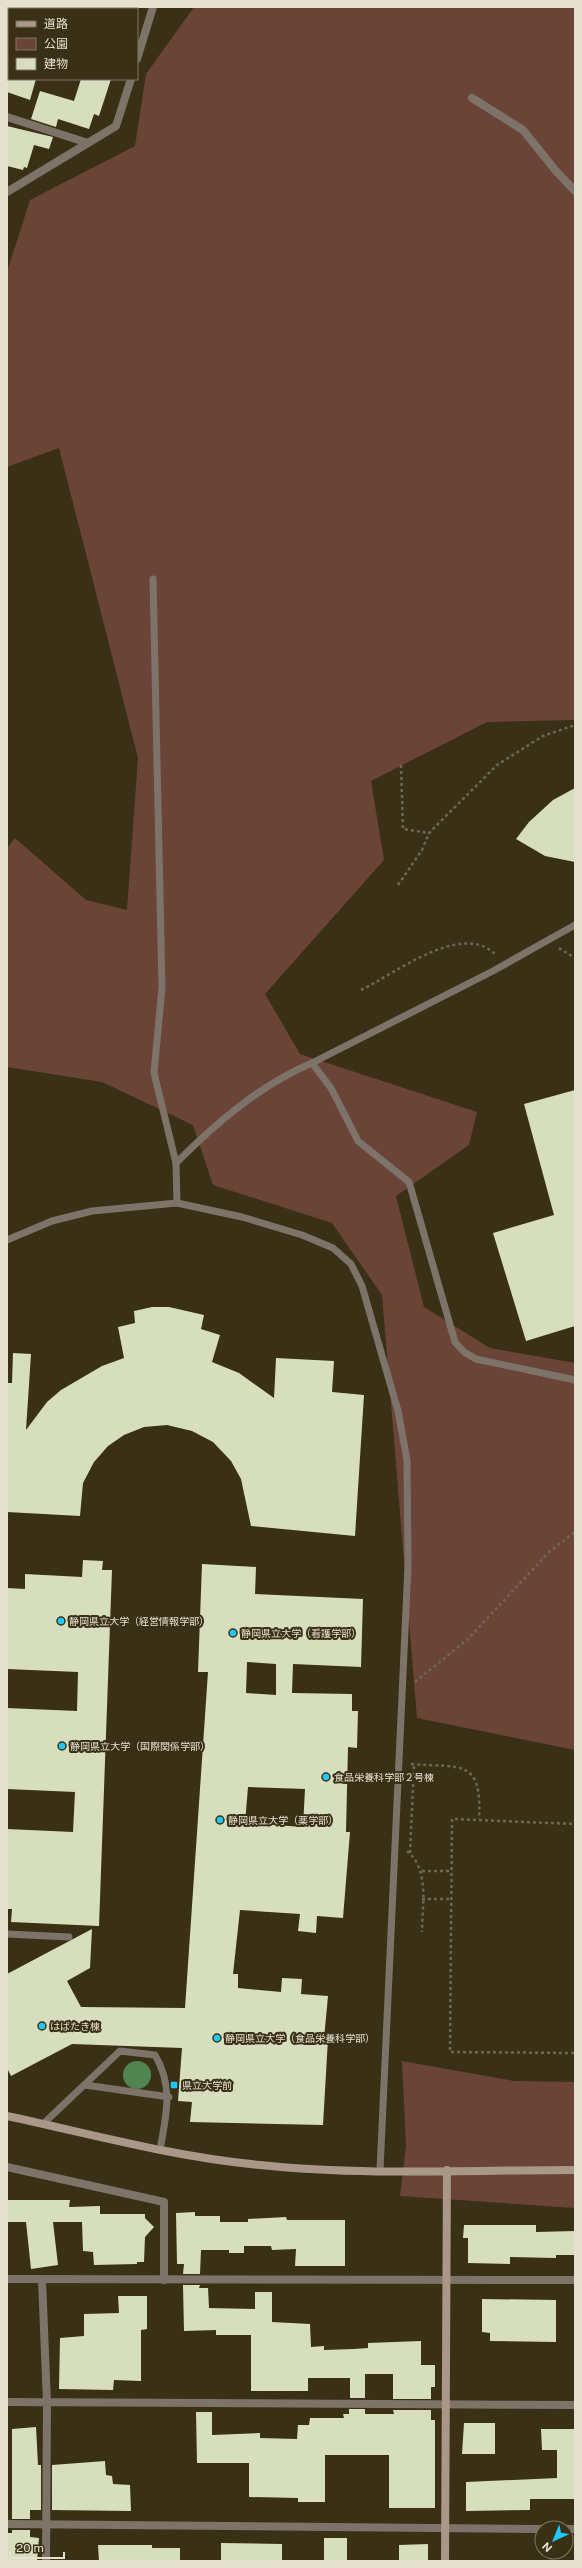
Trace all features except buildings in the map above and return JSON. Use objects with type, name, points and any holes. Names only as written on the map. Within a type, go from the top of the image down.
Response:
[{"type":"street","points":[[138,53],[141,36],[153,7]]},
{"type":"street","points":[[7,192],[116,126],[131,80]]},
{"type":"street","points":[[472,98],[523,130],[556,171],[575,191]]},
{"type":"street","points":[[7,117],[88,143]]},
{"type":"street","points":[[7,2116],[160,2150],[260,2165],[380,2170],[575,2170]]},
{"type":"street","points":[[7,2167],[164,2202],[164,2280]]},
{"type":"street","points":[[445,2561],[447,2170]]},
{"type":"street","points":[[7,2279],[575,2280]]},
{"type":"street","points":[[42,2280],[46,2402],[46,2561]]},
{"type":"street","points":[[7,2402],[575,2405]]},
{"type":"street","points":[[7,2524],[534,2529]]},
{"type":"lane","points":[[153,579],[162,988],[154,1073],[176,1163],[177,1203]]},
{"type":"lane","points":[[176,1163],[235,1109],[284,1075],[312,1063],[503,965],[575,925]]},
{"type":"lane","points":[[312,1063],[331,1088],[358,1140],[409,1182],[455,1342],[464,1352],[476,1359],[575,1380]]},
{"type":"lane","points":[[7,1240],[52,1221],[92,1211],[177,1203],[242,1217],[302,1235],[327,1246],[351,1264],[362,1286],[398,1411],[407,1460],[408,1566],[380,2170]]},
{"type":"lane","points":[[7,1934],[69,1937]]},
{"type":"lane","points":[[43,2124],[120,2051],[155,2055],[162,2066],[169,2097],[160,2150]]},
{"type":"lane","points":[[84,2085],[169,2097]]},
{"type":"path","points":[[398,885],[422,850],[429,833],[498,765],[543,736],[575,725]]},
{"type":"path","points":[[401,765],[403,829],[429,833]]},
{"type":"path","points":[[547,941],[575,958]]},
{"type":"path","points":[[361,990],[449,945],[472,942],[495,953],[503,965]]},
{"type":"path","points":[[402,1693],[468,1639],[549,1552],[575,1532]]},
{"type":"path","points":[[399,1763],[464,1768],[475,1778],[480,1793],[479,1819]]},
{"type":"path","points":[[410,1853],[414,1764]]},
{"type":"path","points":[[574,2053],[450,2052],[452,1819],[575,1824]]},
{"type":"path","points":[[395,1842],[410,1853],[422,1871],[422,1932]]},
{"type":"path","points":[[422,1871],[452,1871]]},
{"type":"path","points":[[422,1899],[451,1900]]},
{"type":"green space","points":[[194,7],[575,7],[575,720],[487,722],[371,781],[384,860],[265,994],[300,1054],[477,1112],[469,1145],[396,1196],[424,1307],[490,1348],[575,1363],[575,1750],[417,1718],[382,1295],[332,1223],[213,1185],[193,1125],[102,1082],[7,1067],[7,848],[15,838],[86,900],[127,910],[138,758],[59,448],[7,467],[7,272],[30,200],[135,146],[146,74]]},
{"type":"green space","points":[[402,2061],[514,2081],[575,2082],[575,2208],[400,2196],[406,2146]]},
{"type":"shaded area","points":[[137,2061],[147,2065],[151,2075],[147,2085],[137,2089],[127,2085],[123,2075],[127,2065]]},
{"type":"place","name":"静岡県立大学（経営情報学部）","points":[[61,1621]]},
{"type":"place","name":"静岡県立大学（看護学部）","points":[[233,1633]]},
{"type":"place","name":"静岡県立大学（国際関係学部）","points":[[62,1746]]},
{"type":"place","name":"食品栄養科学部２号棟","points":[[326,1777]]},
{"type":"place","name":"静岡県立大学（薬学部）","points":[[220,1820]]},
{"type":"place","name":"はばたき棟","points":[[42,2026]]},
{"type":"place","name":"静岡県立大学（食品栄養科学部）","points":[[217,2038]]},
{"type":"place","name":"県立大学前","points":[[174,2085]]}]
